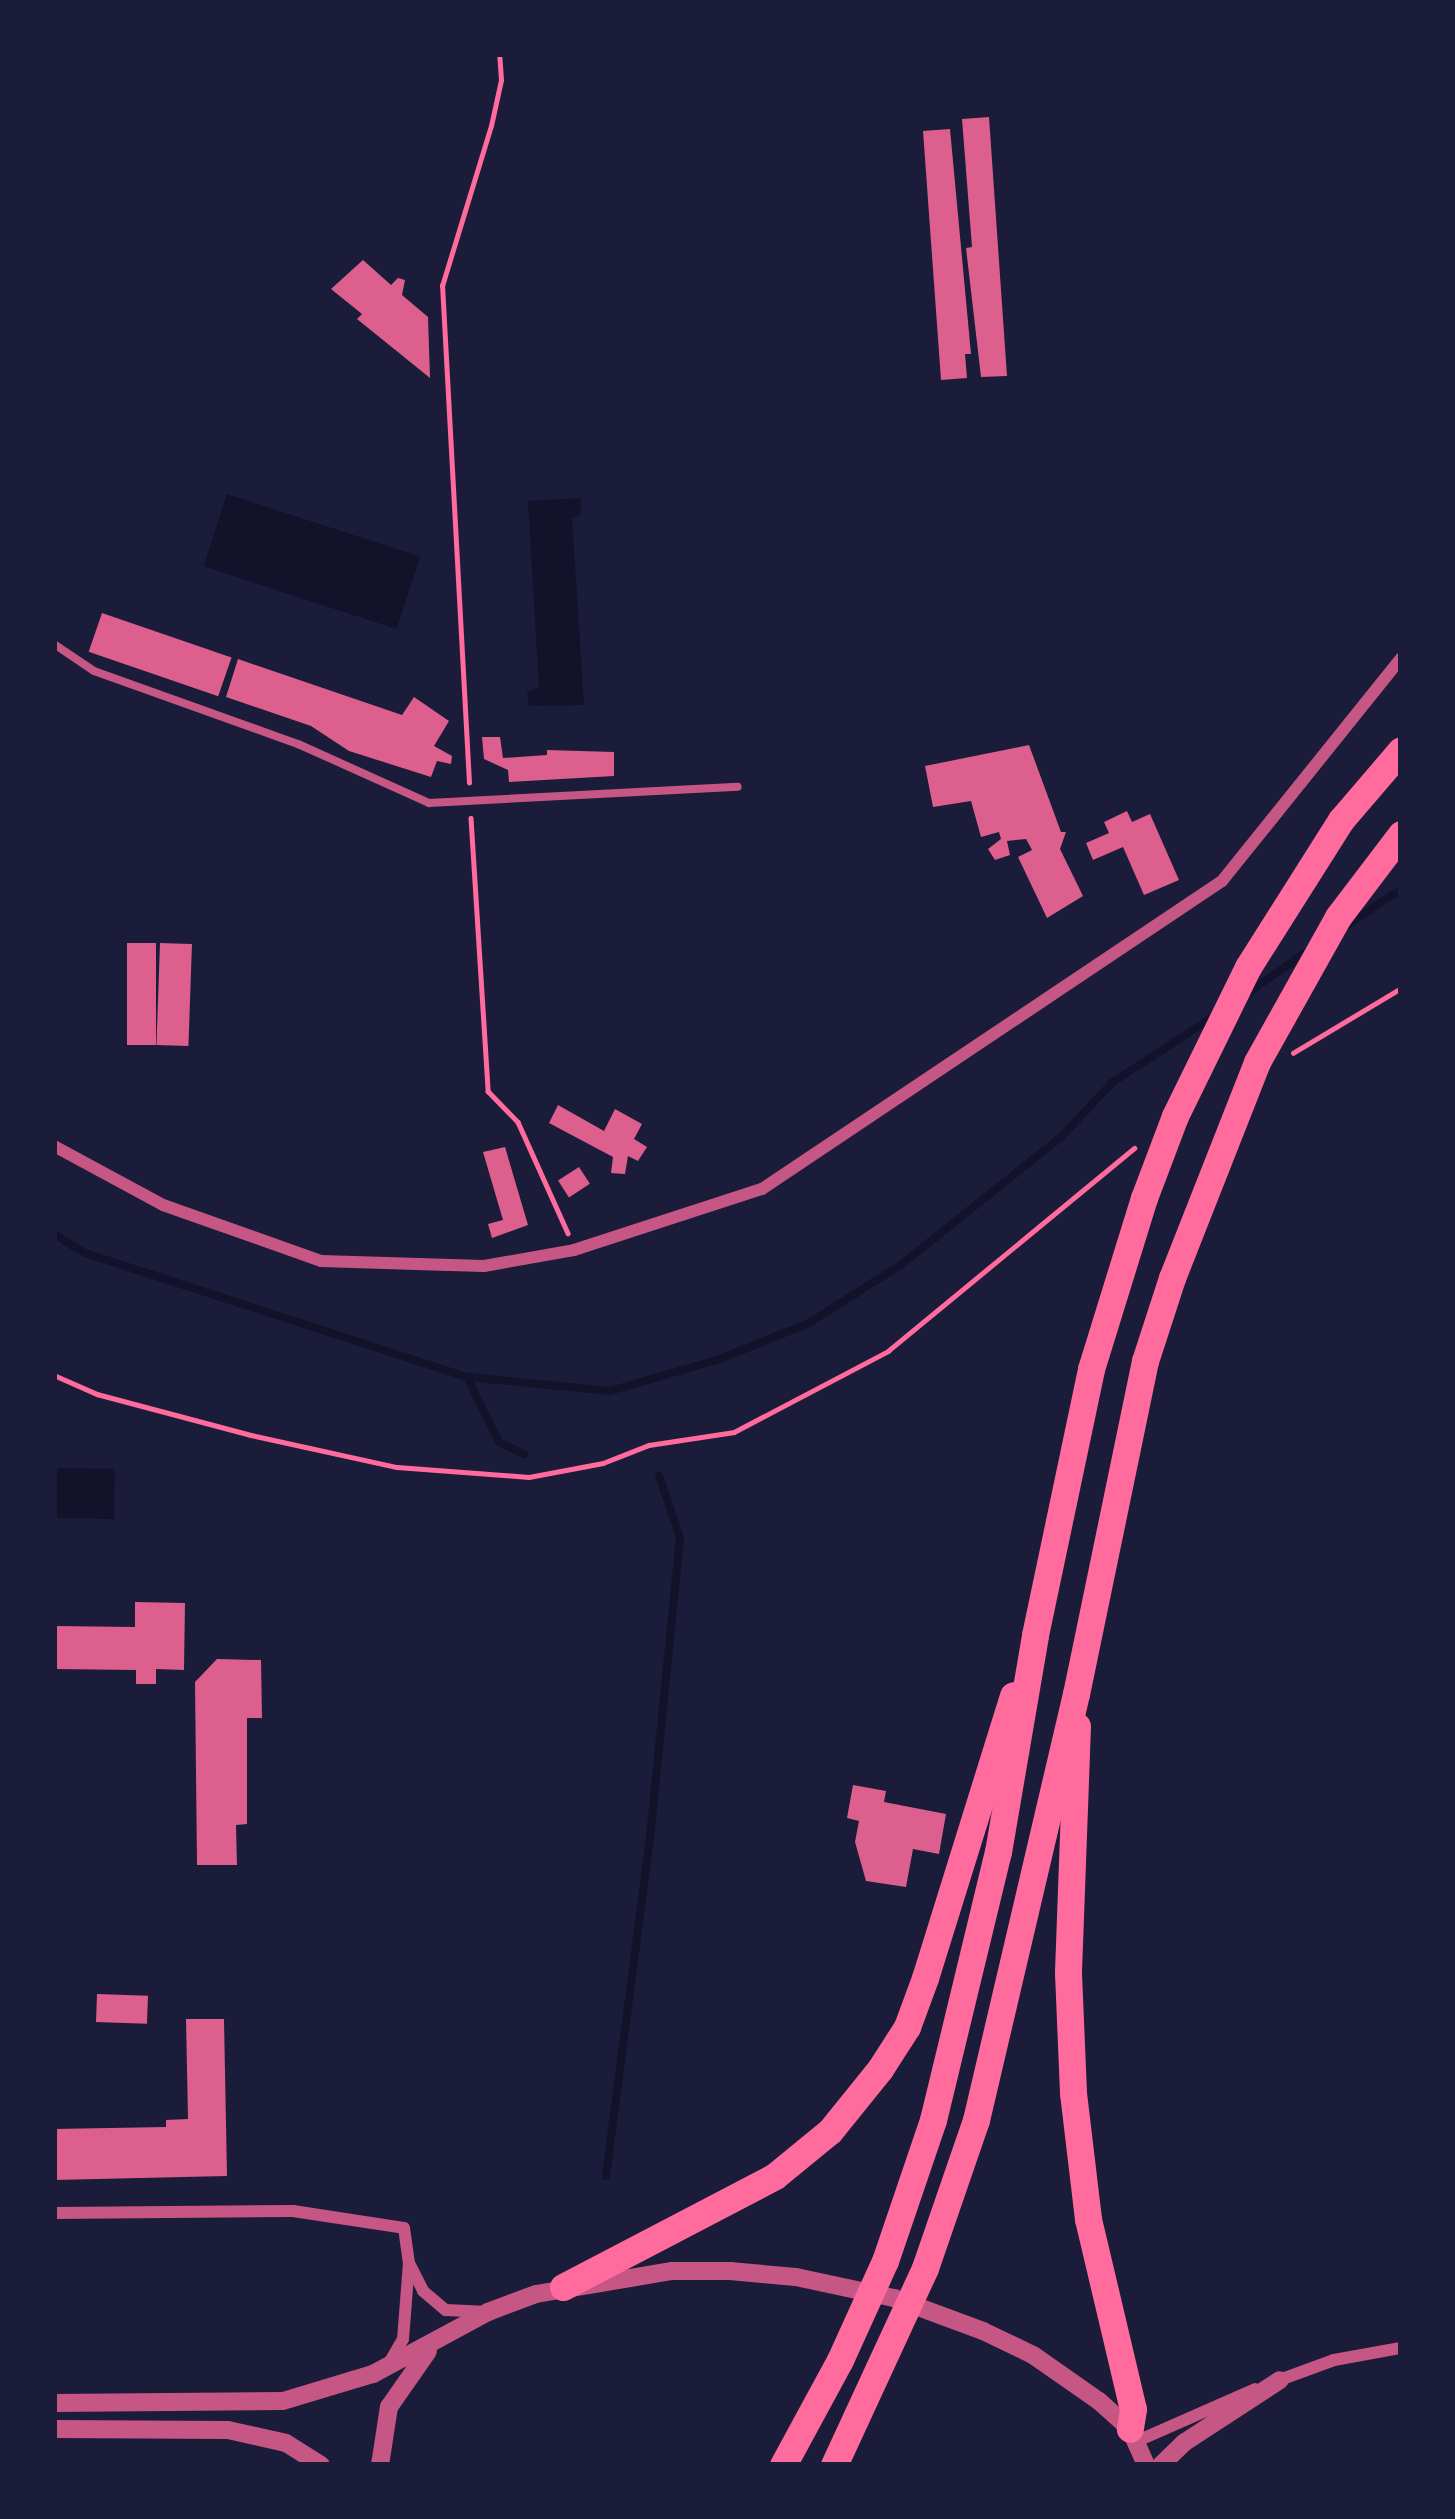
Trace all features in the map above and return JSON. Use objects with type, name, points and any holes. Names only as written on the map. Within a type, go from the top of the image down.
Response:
[{"type":"highway","points":[[783,2465],[884,2261],[933,2120],[990,1890],[1035,1635],[1091,1369],[1152,1176],[1175,1116],[1248,967],[1341,820],[1401,750]]},
{"type":"highway","points":[[834,2465],[878,2377],[955,2193],[996,2047],[1145,1361],[1223,1140],[1257,1062],[1318,952],[1401,834]]},
{"type":"highway","points":[[563,2287],[775,2176],[830,2131],[880,2069],[907,2027],[919,1994],[957,1882],[990,1757],[1035,1635]]},
{"type":"highway","points":[[1076,1694],[1078,1790],[1068,1973],[1073,2093],[1088,2218],[1132,2409],[1132,2435]]},
{"type":"street","points":[[54,1146],[164,1205],[321,1262],[484,1266],[574,1250],[762,1189],[1222,881],[1401,658]]},
{"type":"street","points":[[54,2212],[292,2211],[404,2228],[409,2263],[403,2339],[387,2367]]},
{"type":"street","points":[[409,2263],[423,2291],[446,2310],[488,2312]]},
{"type":"street","points":[[54,2403],[283,2401],[327,2391],[387,2367],[488,2312],[563,2287],[672,2271],[796,2277],[894,2298],[983,2331],[1066,2375],[1132,2435],[1146,2465]]},
{"type":"street","points":[[380,2465],[389,2407],[435,2343]]},
{"type":"street","points":[[1132,2435],[1334,2360],[1401,2348]]},
{"type":"street","points":[[1161,2465],[1185,2442],[1280,2380]]},
{"type":"street","points":[[54,2429],[228,2430],[286,2443],[321,2465]]},
{"type":"lane","points":[[54,644],[94,671],[298,744],[429,803],[738,787]]},
{"type":"path","points":[[467,760],[442,286],[490,126],[500,80],[499,54]]},
{"type":"path","points":[[474,857],[488,1091],[518,1122],[574,1250]]},
{"type":"path","points":[[1293,1053],[1401,988]]},
{"type":"path","points":[[54,1376],[97,1394],[251,1436],[397,1467],[529,1477],[603,1463],[649,1445],[734,1432],[888,1351],[1150,1139]]},
{"type":"shaded area","points":[[227,494],[420,557],[397,629],[204,566]]},
{"type":"shaded area","points":[[581,498],[581,514],[572,518],[584,705],[529,706],[527,692],[539,687],[528,501]]},
{"type":"shaded area","points":[[54,1468],[115,1469],[114,1519],[54,1518]]},
{"type":"building","points":[[989,117],[1007,376],[981,377],[966,248],[972,247],[962,119]]},
{"type":"building","points":[[950,129],[971,354],[965,354],[967,378],[941,380],[923,131]]},
{"type":"building","points":[[363,260],[391,285],[398,278],[405,280],[402,295],[428,317],[430,378],[357,319],[362,314],[331,289]]},
{"type":"building","points":[[102,613],[232,658],[218,696],[89,652]]},
{"type":"building","points":[[238,659],[402,715],[414,697],[449,721],[434,746],[452,756],[451,764],[437,761],[431,777],[349,751],[311,726],[226,697]]},
{"type":"building","points":[[482,737],[500,737],[503,758],[547,755],[547,750],[614,752],[614,776],[509,782],[508,770],[484,759]]},
{"type":"building","points":[[1029,745],[1061,832],[1066,832],[1060,849],[1083,896],[1047,918],[1018,857],[1032,850],[1026,839],[1007,841],[1010,855],[995,860],[988,849],[1001,839],[999,832],[981,837],[971,801],[933,807],[925,766]]},
{"type":"building","points":[[1127,811],[1132,822],[1150,814],[1179,880],[1144,895],[1123,847],[1093,860],[1086,843],[1109,833],[1104,822]]},
{"type":"building","points":[[127,943],[156,943],[156,1045],[127,1045]]},
{"type":"building","points":[[160,943],[192,944],[188,1046],[156,1045]]},
{"type":"building","points":[[558,1105],[604,1131],[615,1109],[642,1124],[634,1139],[647,1147],[638,1161],[628,1156],[625,1174],[611,1173],[613,1157],[549,1123]]},
{"type":"building","points":[[505,1147],[528,1225],[492,1238],[488,1224],[503,1220],[483,1152]]},
{"type":"building","points":[[579,1167],[590,1184],[569,1197],[558,1181]]},
{"type":"building","points":[[135,1602],[185,1603],[184,1670],[156,1669],[156,1684],[136,1684],[136,1670],[54,1669],[54,1626],[135,1627]]},
{"type":"building","points":[[217,1659],[261,1660],[262,1718],[247,1718],[247,1824],[236,1825],[237,1865],[197,1865],[195,1682]]},
{"type":"building","points":[[853,1785],[886,1791],[884,1802],[946,1814],[939,1854],[913,1849],[906,1887],[866,1881],[855,1842],[859,1821],[847,1818]]},
{"type":"building","points":[[97,1994],[148,1996],[147,2024],[96,2022]]},
{"type":"building","points":[[186,2019],[224,2019],[227,2176],[54,2180],[54,2129],[166,2127],[166,2120],[188,2119]]},
{"type":"waterway","points":[[1343,928],[1401,889]]},
{"type":"waterway","points":[[1243,996],[1305,953]]},
{"type":"waterway","points":[[54,1234],[85,1253],[467,1377],[610,1391],[717,1360],[809,1323],[902,1264],[1060,1138],[1113,1082],[1211,1018]]},
{"type":"waterway","points":[[467,1377],[499,1442],[524,1454]]},
{"type":"waterway","points":[[606,2176],[650,1838],[680,1538],[659,1475]]}]
